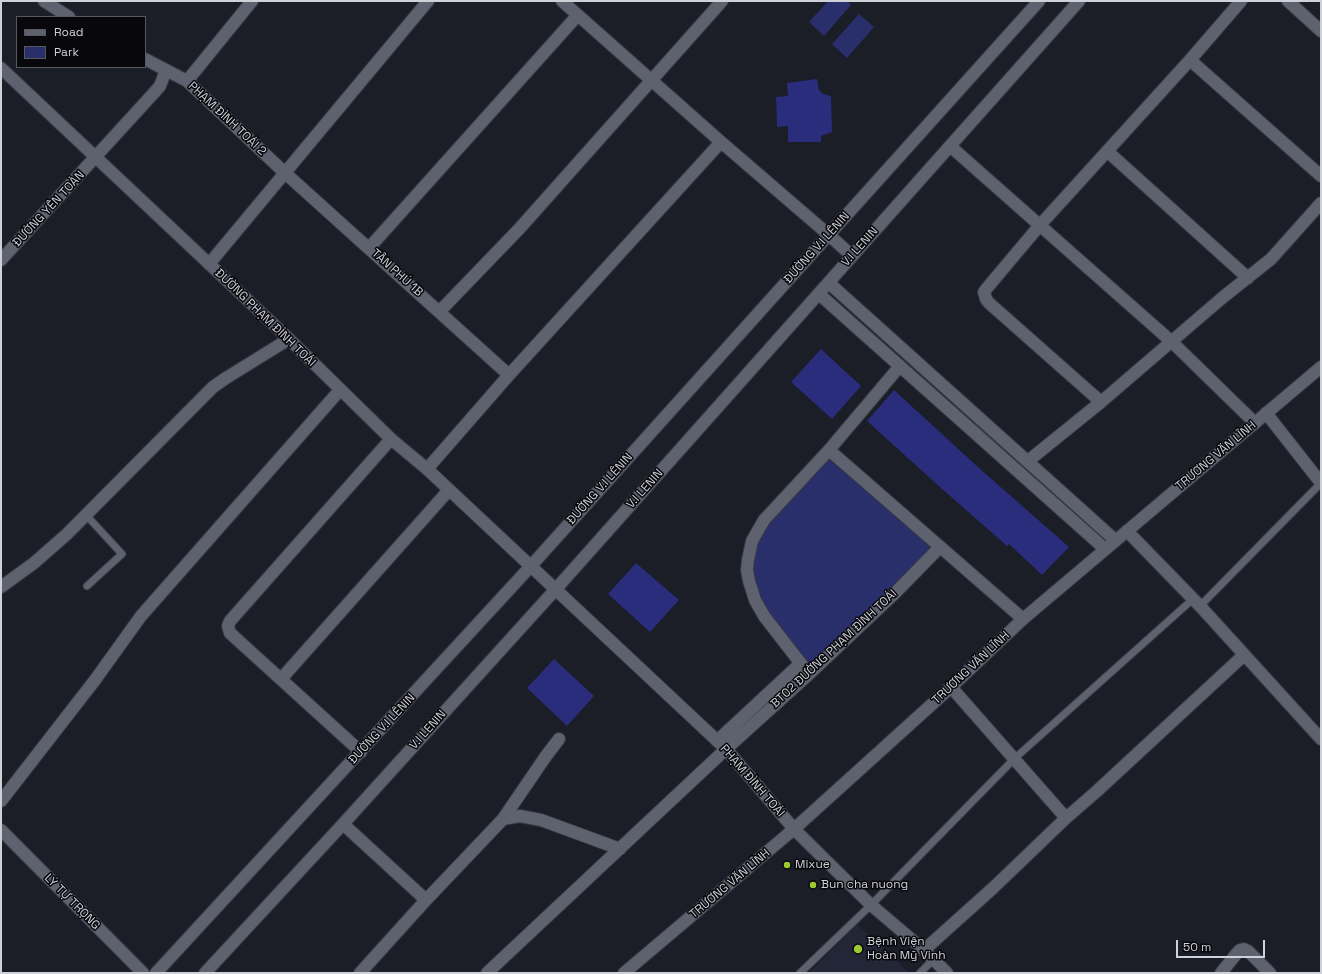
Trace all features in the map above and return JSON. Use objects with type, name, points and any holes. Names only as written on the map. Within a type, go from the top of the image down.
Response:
[{"type":"street","points":[[44,1],[67,16]]},
{"type":"street","points":[[187,81],[252,1]]},
{"type":"street","points":[[562,1],[577,16],[852,256]]},
{"type":"street","points":[[440,311],[520,228],[722,1]]},
{"type":"street","name":"ĐƯỜNG V.I LÊNIN","points":[[156,973],[530,567],[1039,1]]},
{"type":"street","name":"V.I LENIN","points":[[205,973],[343,824],[555,590],[1079,1]]},
{"type":"street","points":[[1101,402],[986,299],[984,292],[1040,226],[1190,60],[1241,1]]},
{"type":"street","points":[[1288,1],[1321,31]]},
{"type":"street","points":[[209,264],[421,3]]},
{"type":"street","points":[[369,248],[577,16]]},
{"type":"street","name":"PHẠM ĐÌNH TOÁI 2","points":[[146,60],[187,81],[284,172]]},
{"type":"street","points":[[1190,60],[1321,176]]},
{"type":"street","name":"ĐƯỜNG PHẠM ĐÌNH TOÁI","points":[[1,68],[289,340],[391,439],[427,469],[530,567]]},
{"type":"street","name":"ĐƯỜNG YÊN TOÀN","points":[[1,260],[160,86],[166,70]]},
{"type":"street","points":[[427,469],[509,375],[721,142]]},
{"type":"street","points":[[950,146],[1172,342],[1255,423]]},
{"type":"street","points":[[1107,151],[1248,278]]},
{"type":"street","name":"TÂN PHÚ 1B","points":[[284,172],[440,311],[509,375]]},
{"type":"street","points":[[1028,461],[1101,402],[1222,298],[1271,259],[1321,203]]},
{"type":"street","points":[[829,283],[1115,540]]},
{"type":"street","points":[[818,294],[1105,549]]},
{"type":"street","points":[[1,587],[48,551],[86,515],[212,387],[289,340]]},
{"type":"street","points":[[809,674],[764,616],[755,600],[749,581],[748,560],[752,541],[764,520],[829,450],[900,366]]},
{"type":"street","name":"TRƯƠNG VĂN LĨNH","points":[[624,973],[794,829],[1023,619],[1321,367]]},
{"type":"street","points":[[1,801],[95,680],[141,616],[340,390]]},
{"type":"street","points":[[1266,413],[1321,483]]},
{"type":"street","points":[[361,752],[230,633],[228,629],[229,623],[391,439]]},
{"type":"street","points":[[829,450],[1023,619]]},
{"type":"street","points":[[281,679],[449,490]]},
{"type":"street","points":[[1127,531],[1197,602],[1321,739]]},
{"type":"street","name":"BT02 ĐƯỜNG PHẠM ĐÌNH TOÁI","points":[[722,745],[809,674],[893,595],[940,547]]},
{"type":"street","name":"PHẠM ĐÌNH TOÁI","points":[[530,567],[722,745],[794,829],[871,905],[924,950],[947,973]]},
{"type":"street","points":[[924,950],[994,888],[1066,818],[1098,791],[1244,655]]},
{"type":"street","name":"BT02 ĐƯỜNG PHẠM ĐÌNH TOÁI","points":[[722,745],[801,663]]},
{"type":"street","points":[[950,687],[1066,818]]},
{"type":"street","points":[[360,973],[426,900],[503,819],[559,739]]},
{"type":"street","points":[[487,973],[620,849],[722,745]]},
{"type":"street","points":[[503,819],[520,816],[541,820],[620,849]]},
{"type":"street","points":[[343,824],[426,900]]},
{"type":"street","name":"LÝ TỰ TRỌNG","points":[[1,830],[143,973]]},
{"type":"street","points":[[1221,973],[1237,953],[1244,949],[1248,951],[1270,973]]},
{"type":"lane","points":[[800,973],[871,905],[1014,759],[1197,602],[1321,483]]},
{"type":"lane","points":[[86,515],[122,554],[86,586]]},
{"type":"lane","points":[[920,973],[934,960]]},
{"type":"shaded area","name":"Bệnh Viện Hoàn Mỹ Vinh","points":[[857,924],[909,973],[809,973]]},
{"type":"green space","points":[[828,1],[847,1],[851,5],[824,36],[809,22]]},
{"type":"green space","points":[[859,14],[874,27],[847,58],[832,44]]},
{"type":"green space","points":[[829,450],[940,547],[809,674],[751,590],[752,541]]},
{"type":"building","points":[[817,79],[819,90],[823,94],[831,96],[832,132],[821,136],[821,142],[788,142],[788,126],[777,127],[776,97],[788,96],[787,83]]},
{"type":"building","points":[[821,349],[861,386],[832,419],[791,382]]},
{"type":"building","points":[[894,390],[979,468],[1069,547],[1042,575],[1009,544],[1007,546],[867,421]]},
{"type":"building","points":[[636,563],[679,600],[650,632],[608,594]]},
{"type":"building","points":[[554,659],[594,696],[567,726],[527,688]]},
{"type":"place","name":"Mixue","points":[[787,865]]},
{"type":"place","name":"Bun cha nuong","points":[[813,885]]},
{"type":"place","name":"Bệnh Viện Hoàn Mỹ Vinh","points":[[858,949]]}]
